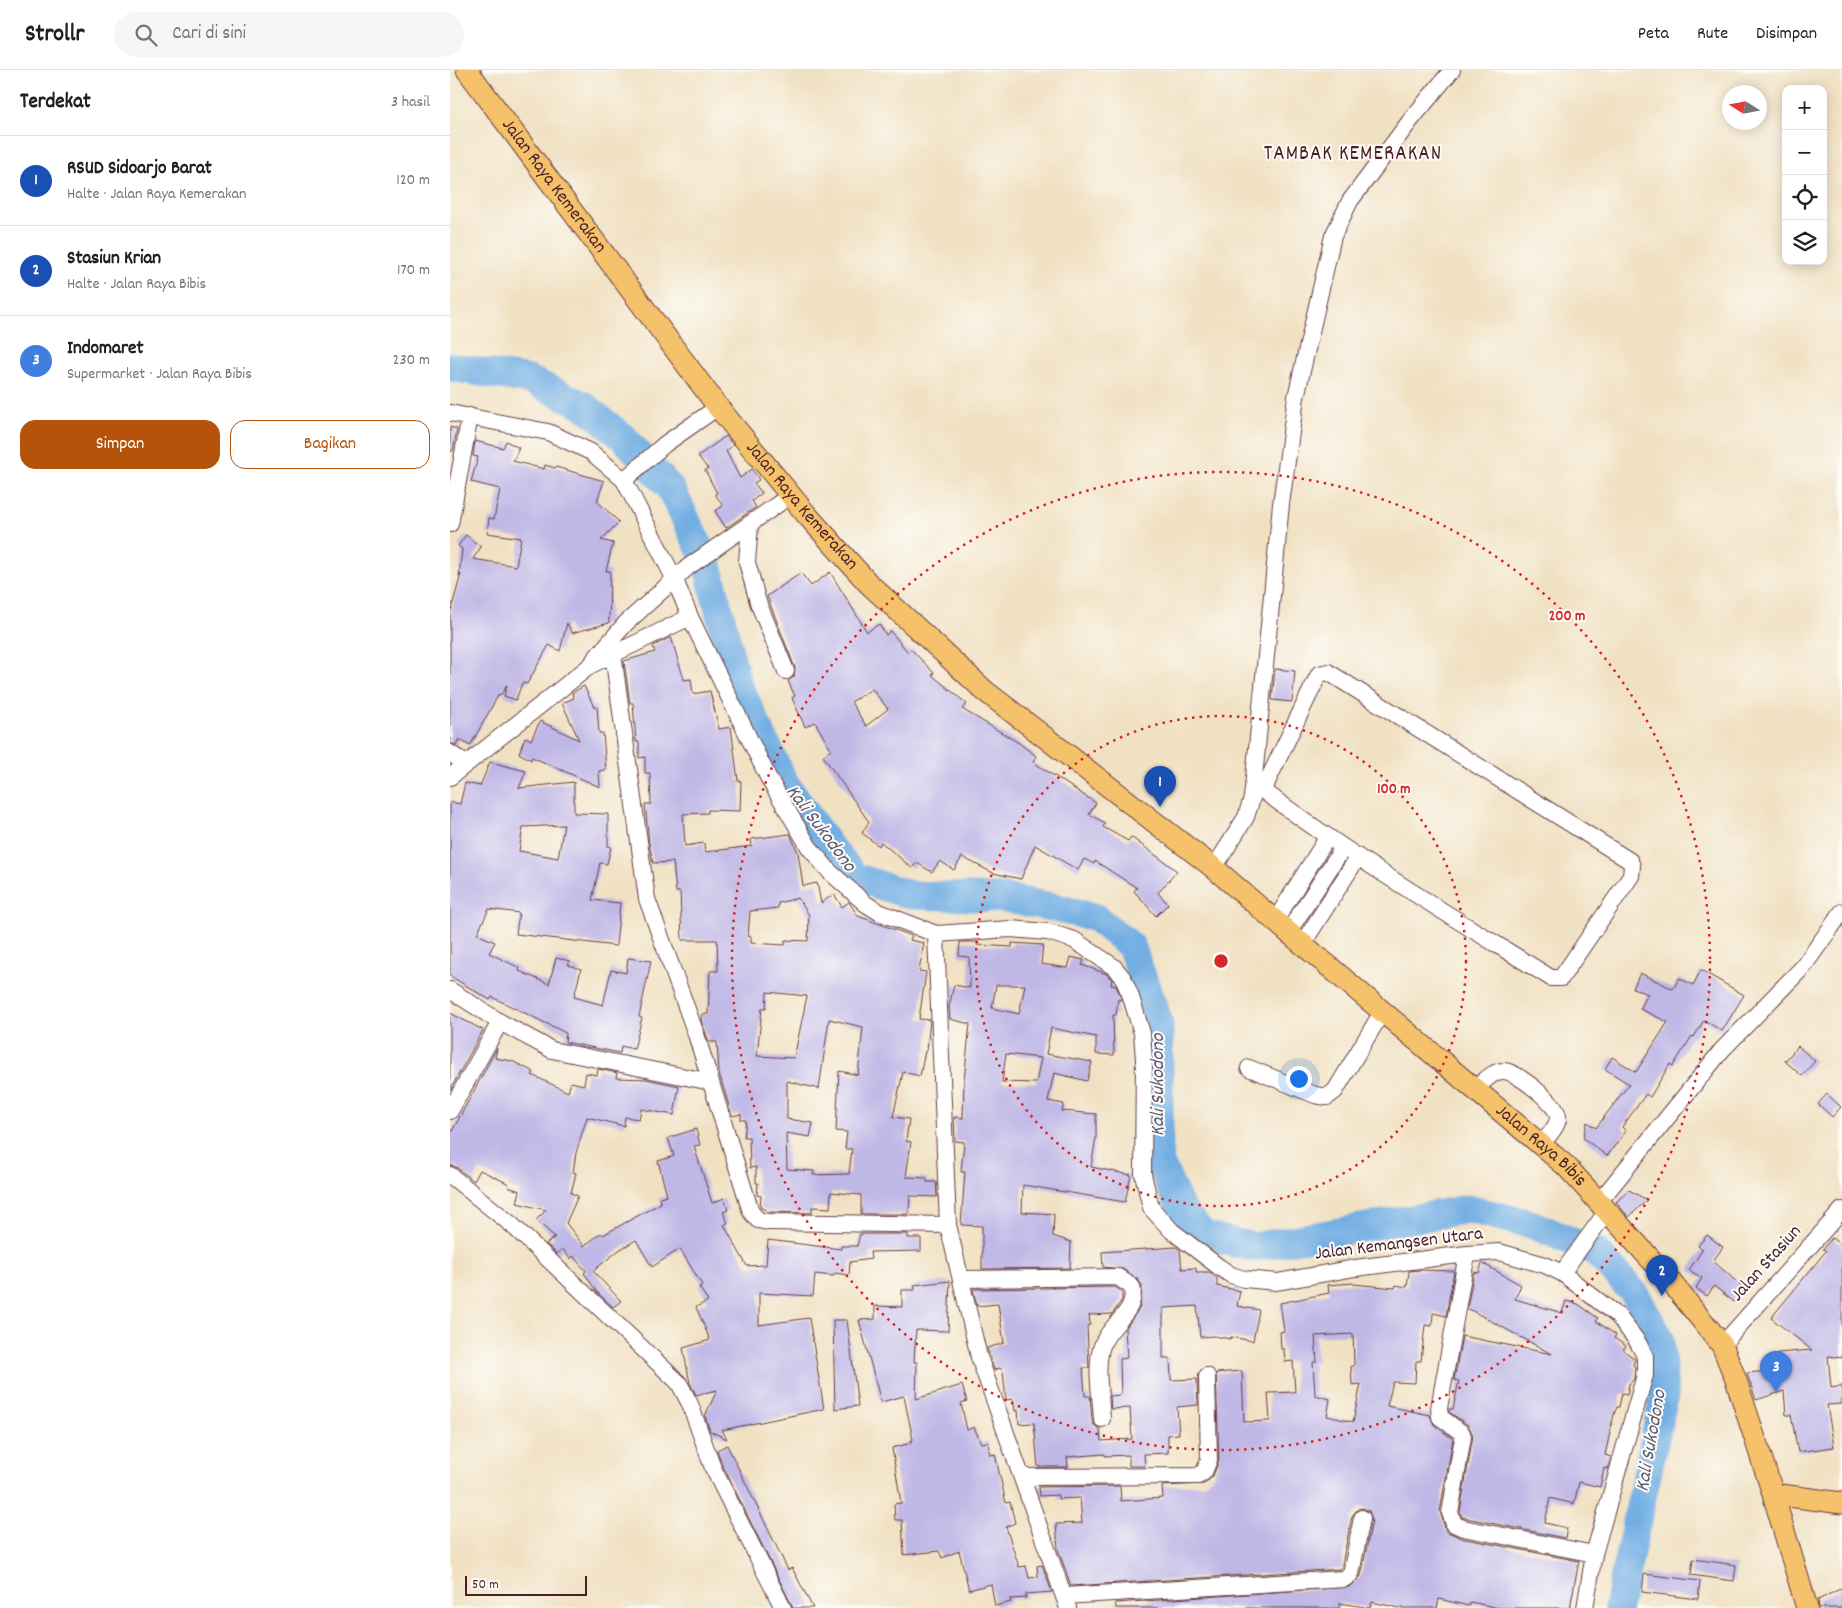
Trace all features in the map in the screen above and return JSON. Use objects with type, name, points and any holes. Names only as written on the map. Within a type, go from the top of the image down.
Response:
[{"type":"main road","name":"Jalan Raya Kemerakan","points":[[472,73],[718,407],[791,495],[868,582],[985,692],[1214,868]]},
{"type":"main road","name":"Jalan Raya Bibis","points":[[1214,868],[1288,933],[1566,1166],[1666,1276],[1722,1345],[1736,1380],[1773,1494],[1807,1608]]},
{"type":"main road","points":[[1773,1494],[1842,1503]]},
{"type":"street","points":[[1214,868],[1246,817],[1252,798],[1281,504],[1296,397],[1333,236],[1350,201],[1410,121],[1452,70]]},
{"type":"street","points":[[629,475],[665,444],[718,407]]},
{"type":"street","points":[[450,414],[470,416],[548,432],[591,452],[629,475],[690,617],[770,779],[809,847],[830,872],[866,904],[879,912],[936,934],[948,1225],[979,1357],[1066,1602],[1344,1579],[1351,1574],[1362,1518]]},
{"type":"street","points":[[450,524],[470,416]]},
{"type":"street","points":[[450,777],[590,665],[626,623],[688,567],[791,495]]},
{"type":"street","points":[[750,524],[747,562],[758,602],[786,671]]},
{"type":"street","points":[[590,665],[690,617]]},
{"type":"street","points":[[613,654],[647,899],[711,1082],[751,1212],[758,1220],[948,1225]]},
{"type":"street","points":[[1328,672],[1630,860],[1632,866],[1631,876],[1561,978],[1551,978],[1327,838],[1265,792],[1267,782],[1319,674],[1328,672]]},
{"type":"street","points":[[450,753],[466,764]]},
{"type":"street","points":[[1288,933],[1327,838]]},
{"type":"street","points":[[1288,933],[1343,848]]},
{"type":"street","points":[[1288,933],[1358,857]]},
{"type":"street","points":[[1564,1270],[1588,1235],[1603,1206],[1722,1050],[1803,967],[1842,912]]},
{"type":"street","name":"Jalan Kemangsen Utara","points":[[936,934],[1032,929],[1074,940],[1114,966],[1123,978],[1142,1033],[1144,1060],[1144,1174],[1151,1208],[1172,1230],[1232,1275],[1277,1282],[1355,1268],[1467,1254],[1499,1252],[1564,1270],[1618,1316],[1637,1340],[1645,1356],[1646,1375],[1594,1554],[1585,1608]]},
{"type":"street","points":[[450,990],[531,1040],[567,1055],[711,1082]]},
{"type":"street","points":[[1249,1068],[1315,1095],[1327,1097],[1335,1091],[1382,1012]]},
{"type":"street","points":[[450,1111],[500,1022]]},
{"type":"street","points":[[1474,1089],[1495,1072],[1505,1070],[1517,1075],[1556,1107],[1558,1116],[1556,1125],[1541,1145]]},
{"type":"street","points":[[450,1175],[512,1225],[679,1383],[690,1404],[713,1468],[783,1608]]},
{"type":"street","name":"Jalan Stasiun","points":[[1722,1345],[1842,1210]]},
{"type":"street","points":[[1467,1254],[1440,1408],[1440,1417],[1462,1433],[1464,1438],[1450,1513],[1454,1524],[1463,1528],[1594,1554]]},
{"type":"street","points":[[961,1279],[1118,1277],[1132,1287],[1134,1294],[1131,1305],[1103,1343],[1099,1369],[1102,1419]]},
{"type":"street","points":[[1022,1477],[1198,1476],[1204,1472],[1209,1460],[1207,1376]]},
{"type":"building","points":[[450,427],[457,429],[453,451],[450,451]]},
{"type":"building","points":[[726,436],[733,445],[726,451],[740,478],[752,469],[759,480],[754,483],[762,493],[752,501],[756,507],[726,528],[715,511],[723,506],[715,494],[717,493],[705,470],[708,469],[698,456]]},
{"type":"building","points":[[475,441],[503,448],[506,441],[519,448],[513,461],[544,469],[545,465],[556,467],[604,481],[597,501],[619,522],[601,540],[613,543],[606,571],[610,571],[609,623],[572,633],[567,623],[560,651],[549,645],[527,684],[522,683],[516,700],[504,696],[507,685],[501,695],[499,694],[470,746],[459,739],[456,745],[450,743],[450,614],[461,574],[459,577],[462,549],[458,546],[466,535],[481,547],[473,559],[516,566],[521,538],[487,533],[489,518],[494,519],[500,489],[471,482],[478,457],[473,456]]},
{"type":"building","points":[[830,572],[867,632],[879,624],[886,635],[890,631],[908,652],[911,649],[934,673],[932,675],[967,704],[962,709],[1019,743],[1036,756],[1033,762],[1096,803],[1089,814],[1105,823],[1103,827],[1128,841],[1131,837],[1177,871],[1158,893],[1168,904],[1156,916],[1134,891],[1137,888],[1095,861],[1094,864],[1084,859],[1078,870],[1035,845],[1021,879],[993,873],[962,857],[954,870],[940,861],[932,872],[917,863],[912,868],[881,842],[879,846],[862,833],[869,822],[823,756],[831,750],[815,722],[805,727],[792,698],[795,696],[788,681],[794,677],[795,668],[767,596],[801,573],[811,586]],"holes":[[[872,689],[888,709],[866,726],[851,702]]]},
{"type":"building","points":[[671,637],[684,680],[691,679],[693,694],[710,691],[719,729],[731,727],[738,781],[741,781],[740,811],[708,810],[708,813],[683,814],[685,846],[704,843],[705,852],[752,846],[751,839],[790,834],[798,852],[803,886],[817,883],[821,903],[834,894],[842,907],[849,902],[858,916],[912,936],[910,940],[924,943],[919,971],[926,972],[919,1019],[930,1020],[927,1051],[925,1051],[920,1076],[903,1072],[893,1117],[909,1119],[906,1141],[911,1142],[906,1177],[927,1178],[927,1182],[936,1182],[937,1197],[910,1196],[909,1214],[861,1214],[861,1195],[831,1192],[830,1208],[812,1207],[812,1213],[769,1212],[760,1207],[761,1196],[757,1195],[756,1167],[750,1168],[749,1137],[744,1137],[746,1120],[741,1120],[741,1114],[732,1116],[719,1073],[717,1042],[709,1042],[701,1020],[702,1014],[708,1014],[710,971],[718,971],[717,940],[682,940],[680,892],[676,892],[673,862],[653,863],[649,843],[645,804],[651,804],[650,773],[645,773],[645,757],[639,758],[639,742],[636,742],[633,703],[630,703],[624,661],[655,652],[653,646]],"holes":[[[798,898],[809,915],[808,941],[785,940],[785,945],[751,943],[751,936],[748,937],[750,911],[778,908],[778,903]],[[767,992],[807,996],[794,1058],[757,1056],[762,1008],[766,1008]],[[829,1019],[863,1027],[858,1075],[839,1071],[836,1131],[847,1132],[845,1149],[852,1149],[849,1174],[813,1175],[814,1171],[787,1169],[786,1133],[810,1137],[813,1123],[787,1119],[787,1081],[819,1089]]]},
{"type":"building","points":[[1275,669],[1295,671],[1292,702],[1272,700]]},
{"type":"building","points":[[584,686],[594,707],[597,707],[599,733],[603,733],[606,770],[599,771],[600,787],[532,757],[531,760],[519,753],[525,737],[531,740],[540,721],[579,740],[562,703],[574,698],[572,693]]},
{"type":"building","points":[[490,762],[526,771],[519,788],[574,782],[574,813],[608,814],[608,846],[611,847],[607,864],[600,863],[592,900],[620,903],[616,946],[516,934],[519,913],[489,909],[477,934],[495,942],[489,953],[520,968],[519,971],[549,984],[556,958],[570,961],[568,965],[581,969],[574,997],[603,1005],[611,970],[626,973],[628,958],[651,961],[639,1017],[642,1018],[634,1049],[621,1046],[620,1053],[565,1042],[566,1033],[492,997],[490,1000],[450,976],[450,802],[460,804],[465,783],[480,786]],"holes":[[[564,825],[558,858],[519,851],[523,827]]]},
{"type":"building","points":[[960,942],[978,942],[977,945],[1012,947],[1012,943],[1043,945],[1041,964],[1068,968],[1071,957],[1084,960],[1082,965],[1107,974],[1112,980],[1111,985],[1116,986],[1121,997],[1121,1000],[1118,999],[1116,1015],[1113,1015],[1114,1055],[1096,1054],[1096,1037],[1051,1028],[1046,1054],[1092,1062],[1087,1081],[1054,1073],[1048,1101],[1064,1104],[1062,1111],[1096,1114],[1096,1137],[1091,1167],[1131,1175],[1125,1202],[1023,1185],[1022,1212],[1054,1214],[1053,1236],[1071,1242],[1070,1268],[982,1269],[982,1226],[961,1225],[965,1172],[961,1172],[964,1142],[955,1141],[954,1117],[963,1118],[964,1080],[970,1024],[950,1019],[949,1007],[954,985],[970,988],[969,957],[959,956]],"holes":[[[996,985],[1025,985],[1019,1014],[992,1008]],[[1006,1054],[1041,1058],[1036,1083],[1002,1082]]]},
{"type":"building","points":[[1701,970],[1744,995],[1722,1031],[1704,1020],[1673,1066],[1670,1064],[1650,1097],[1646,1094],[1622,1127],[1626,1131],[1607,1156],[1583,1138],[1587,1122],[1596,1128],[1629,1084],[1605,1069],[1612,1057],[1636,1072],[1668,1022],[1640,1009],[1648,994],[1633,988],[1640,973],[1673,989],[1679,978],[1693,985]]},
{"type":"building","points":[[450,1013],[483,1030],[450,1090]]},
{"type":"building","points":[[1798,1046],[1815,1061],[1802,1076],[1785,1061]]},
{"type":"building","points":[[497,1048],[495,1058],[512,1061],[534,1072],[532,1075],[568,1092],[571,1082],[584,1085],[586,1073],[597,1075],[598,1069],[617,1073],[616,1078],[646,1079],[679,1086],[674,1115],[641,1109],[639,1119],[625,1117],[624,1126],[587,1117],[576,1153],[573,1172],[576,1173],[571,1193],[578,1196],[566,1223],[584,1246],[601,1233],[603,1235],[661,1203],[659,1198],[667,1196],[658,1161],[674,1156],[668,1138],[696,1129],[700,1145],[694,1146],[712,1203],[724,1198],[728,1210],[723,1212],[728,1223],[724,1225],[747,1266],[766,1265],[768,1240],[841,1249],[841,1246],[857,1246],[860,1234],[908,1234],[908,1238],[921,1238],[921,1251],[870,1252],[871,1259],[850,1262],[849,1275],[834,1273],[834,1276],[815,1274],[813,1296],[759,1293],[759,1325],[809,1318],[824,1409],[722,1430],[727,1439],[710,1431],[705,1416],[717,1390],[696,1395],[690,1383],[683,1348],[710,1340],[696,1307],[708,1301],[699,1287],[702,1285],[680,1249],[652,1267],[636,1240],[619,1250],[593,1271],[621,1301],[613,1307],[597,1292],[584,1273],[586,1271],[573,1256],[570,1259],[563,1249],[557,1254],[546,1244],[555,1237],[536,1220],[546,1210],[517,1203],[520,1191],[508,1187],[509,1184],[480,1170],[474,1181],[456,1167],[450,1165],[450,1135]]},
{"type":"building","points":[[1827,1094],[1841,1107],[1832,1117],[1818,1104]]},
{"type":"building","points":[[1629,1190],[1647,1200],[1629,1217],[1616,1202]]},
{"type":"building","points":[[1707,1235],[1723,1247],[1713,1261],[1745,1289],[1734,1302],[1714,1286],[1707,1296],[1696,1288],[1702,1278],[1689,1270],[1703,1249],[1698,1246]]},
{"type":"building","points":[[1832,1238],[1842,1246],[1842,1358],[1828,1356],[1831,1388],[1842,1386],[1842,1404],[1827,1405],[1834,1447],[1798,1452],[1791,1415],[1786,1415],[1784,1391],[1756,1400],[1747,1373],[1779,1370],[1778,1353],[1812,1350],[1771,1318],[1826,1251],[1823,1249]]},
{"type":"building","points":[[1176,1247],[1180,1250],[1182,1269],[1196,1268],[1196,1272],[1209,1272],[1217,1278],[1217,1286],[1240,1291],[1237,1306],[1259,1310],[1253,1341],[1231,1337],[1230,1339],[1214,1336],[1200,1337],[1197,1306],[1163,1308],[1163,1358],[1170,1358],[1171,1380],[1197,1379],[1198,1405],[1177,1407],[1179,1434],[1168,1435],[1168,1453],[1144,1454],[1145,1466],[1129,1466],[1129,1455],[1105,1456],[1105,1454],[1067,1457],[1068,1467],[1038,1467],[1034,1423],[1019,1424],[1018,1410],[1015,1411],[1013,1399],[1006,1400],[1003,1371],[1000,1368],[994,1370],[987,1348],[1004,1343],[998,1304],[977,1306],[973,1289],[1115,1287],[1122,1292],[1122,1300],[1112,1314],[1089,1315],[1090,1325],[1087,1326],[1089,1368],[1083,1368],[1085,1396],[1090,1396],[1092,1420],[1094,1425],[1100,1429],[1101,1441],[1132,1439],[1130,1408],[1111,1409],[1110,1396],[1121,1395],[1120,1359],[1127,1358],[1125,1329],[1140,1307],[1142,1286],[1138,1279],[1123,1269],[1103,1267],[1102,1252]]},
{"type":"building","points":[[1482,1263],[1521,1285],[1515,1299],[1562,1313],[1566,1301],[1578,1304],[1598,1318],[1596,1321],[1616,1335],[1614,1338],[1626,1346],[1623,1350],[1635,1359],[1633,1365],[1635,1367],[1634,1379],[1629,1384],[1627,1394],[1622,1393],[1619,1407],[1617,1407],[1614,1414],[1605,1455],[1611,1457],[1608,1469],[1604,1468],[1600,1487],[1579,1482],[1574,1504],[1550,1498],[1545,1523],[1567,1528],[1565,1538],[1466,1518],[1462,1517],[1460,1512],[1473,1435],[1468,1425],[1449,1412],[1449,1409],[1453,1409],[1459,1381],[1454,1380],[1462,1336],[1552,1354],[1467,1308],[1474,1272],[1479,1273]]},
{"type":"building","points":[[1409,1271],[1454,1271],[1446,1316],[1433,1313],[1432,1326],[1425,1325],[1421,1361],[1416,1361],[1415,1383],[1393,1382],[1387,1406],[1430,1415],[1434,1425],[1453,1439],[1440,1511],[1446,1531],[1461,1538],[1579,1561],[1570,1608],[1499,1608],[1470,1602],[1469,1606],[1439,1599],[1437,1608],[1400,1608],[1372,1602],[1370,1608],[1340,1603],[1339,1608],[1116,1608],[1115,1603],[1349,1587],[1361,1576],[1372,1520],[1369,1511],[1363,1508],[1358,1509],[1352,1516],[1341,1569],[1071,1586],[1058,1549],[1056,1524],[1082,1523],[1080,1498],[1058,1499],[1058,1495],[1040,1496],[1039,1487],[1120,1486],[1121,1501],[1163,1498],[1162,1486],[1204,1484],[1213,1476],[1219,1460],[1216,1373],[1242,1371],[1244,1422],[1270,1421],[1268,1393],[1295,1392],[1293,1361],[1285,1362],[1284,1349],[1281,1349],[1280,1332],[1284,1331],[1280,1303],[1329,1293],[1328,1285],[1353,1283],[1395,1288],[1396,1285],[1407,1287]],"holes":[[[1353,1334],[1354,1366],[1351,1366],[1352,1385],[1361,1384],[1353,1422],[1327,1416],[1330,1399],[1315,1395],[1313,1362],[1317,1362],[1315,1336]]]},
{"type":"building","points":[[950,1281],[948,1331],[916,1330],[914,1362],[917,1362],[916,1399],[962,1385],[967,1401],[961,1403],[967,1430],[974,1427],[981,1443],[988,1442],[990,1455],[995,1454],[1006,1503],[1010,1502],[1015,1523],[1006,1527],[1019,1567],[1026,1566],[1029,1578],[1038,1577],[1037,1566],[1042,1565],[1052,1592],[1026,1594],[1026,1598],[1010,1599],[1011,1602],[995,1606],[991,1584],[969,1590],[959,1551],[942,1558],[939,1551],[904,1555],[902,1520],[895,1520],[894,1504],[901,1503],[892,1448],[911,1443],[910,1441],[913,1440],[904,1396],[881,1402],[859,1320],[875,1319],[875,1306],[902,1307],[902,1290],[915,1290],[914,1285]]},
{"type":"building","points":[[833,1320],[847,1320],[858,1406],[835,1409]]},
{"type":"building","points":[[727,1445],[788,1570],[792,1568],[813,1608],[793,1608],[722,1464],[717,1450]]},
{"type":"building","points":[[1693,1559],[1736,1565],[1734,1581],[1691,1575]]},
{"type":"building","points":[[1644,1574],[1700,1581],[1698,1599],[1642,1592]]},
{"type":"building","points":[[1842,1588],[1842,1608],[1819,1608],[1818,1600]]},
{"type":"waterway","name":"Kali Sukodono","points":[[450,367],[530,380],[583,405],[624,438],[670,488],[707,562],[737,683],[784,782],[829,846],[855,877],[910,895],[1005,898],[1057,908],[1096,918],[1131,946],[1159,1023],[1159,1161],[1182,1211],[1205,1236],[1254,1247],[1468,1209],[1531,1224],[1595,1251],[1635,1294],[1660,1339],[1664,1396],[1618,1608]]},
{"type":"place","name":"RSUD Sidoarjo Barat","points":[[1160,807]]},
{"type":"place","name":"Stasiun Krian","points":[[1662,1296]]},
{"type":"place","name":"Indomaret","points":[[1776,1392]]},
{"type":"district","name":"TAMBAK KEMERAKAN","points":[[1353,155]]}]
